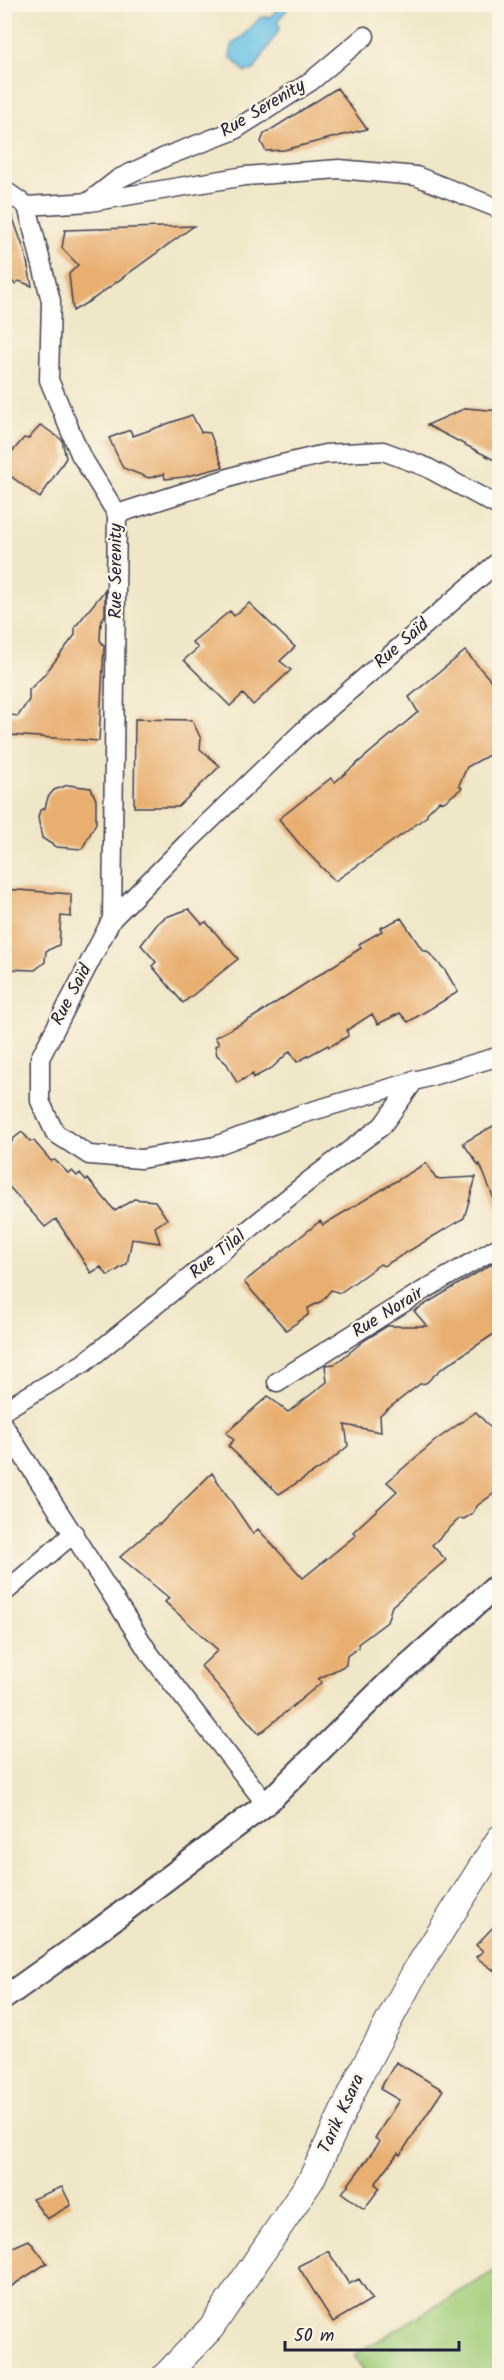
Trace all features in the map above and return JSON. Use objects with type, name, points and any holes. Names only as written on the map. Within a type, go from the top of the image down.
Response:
[{"type":"main road","name":"Tarik Ksara","points":[[165,2376],[211,2328],[312,2180],[361,2073],[415,1972],[500,1838]]},
{"type":"street","name":"Rue Serenity","points":[[90,202],[118,179],[168,156],[233,131],[310,82],[366,36]]},
{"type":"street","points":[[4,190],[27,206],[90,202],[245,176],[339,169],[416,176],[500,209]]},
{"type":"street","name":"Rue Serenity","points":[[27,206],[51,301],[49,380],[80,454],[117,514],[112,919]]},
{"type":"street","points":[[117,514],[244,473],[325,454],[383,451],[426,467],[500,507]]},
{"type":"street","name":"Rue Saïd","points":[[500,560],[303,730],[112,919],[40,1058],[40,1101],[55,1133],[89,1155],[141,1159],[215,1146],[303,1114],[500,1056]]},
{"type":"street","name":"Rue Tilal","points":[[4,1410],[84,1363],[310,1180],[382,1126],[415,1080]]},
{"type":"street","name":"Rue Norair","points":[[277,1382],[419,1293],[500,1246]]},
{"type":"street","points":[[4,1426],[150,1653],[266,1804]]},
{"type":"street","points":[[4,1593],[74,1533]]},
{"type":"street","points":[[4,1998],[95,1933],[266,1804],[388,1683],[500,1583]]},
{"type":"green space","points":[[499,2268],[499,2375],[366,2375],[354,2355]]},
{"type":"water","points":[[282,5],[291,5],[277,21],[280,28],[254,70],[245,72],[230,56],[233,43],[261,17],[270,17]]},
{"type":"building","points":[[337,88],[367,129],[284,150],[266,151],[261,142],[264,134]]},
{"type":"building","points":[[4,204],[9,207],[25,252],[32,286],[19,281],[15,284],[4,274]]},
{"type":"building","points":[[194,226],[73,311],[69,274],[78,265],[62,248],[65,230]]},
{"type":"building","points":[[466,408],[500,411],[500,463],[427,425]]},
{"type":"building","points":[[192,415],[201,432],[210,433],[223,467],[184,477],[165,479],[164,474],[149,478],[123,468],[109,438],[130,430],[133,436]]},
{"type":"building","points":[[41,425],[62,440],[66,458],[40,498],[4,471],[4,461],[24,438],[28,439]]},
{"type":"building","points":[[105,590],[105,615],[101,621],[100,640],[104,646],[99,741],[9,735],[10,715],[18,716],[29,700],[29,690],[45,674],[75,635],[75,627]]},
{"type":"building","points":[[249,603],[295,647],[280,661],[291,670],[253,705],[243,694],[230,706],[184,660],[198,648],[192,642],[230,611],[234,616]]},
{"type":"building","points":[[465,651],[500,691],[500,749],[467,767],[459,785],[462,788],[444,802],[439,801],[427,813],[427,816],[335,881],[279,819],[331,778],[335,782],[418,712],[409,697]]},
{"type":"building","points":[[135,719],[192,720],[201,739],[200,749],[220,766],[178,807],[134,807]]},
{"type":"building","points":[[68,785],[91,788],[96,800],[96,823],[82,849],[56,847],[42,838],[38,817],[40,810],[45,808],[48,797],[54,790]]},
{"type":"building","points":[[4,889],[71,894],[71,917],[61,916],[59,945],[46,951],[45,962],[35,970],[4,969]]},
{"type":"building","points":[[189,909],[202,924],[206,922],[238,959],[183,1003],[152,966],[156,962],[141,945],[158,923],[166,917]]},
{"type":"building","points":[[401,918],[423,951],[427,951],[445,970],[458,992],[408,1022],[400,1013],[378,1024],[372,1014],[347,1030],[348,1036],[329,1047],[328,1045],[297,1062],[290,1051],[272,1068],[253,1078],[253,1074],[237,1083],[227,1064],[217,1055],[215,1046],[219,1044],[215,1037],[252,1018],[361,948],[359,944],[382,931],[380,928]]},
{"type":"building","points":[[500,1122],[499,1212],[480,1164],[479,1166],[463,1143]]},
{"type":"building","points":[[22,1132],[30,1141],[34,1141],[51,1161],[55,1160],[68,1173],[72,1171],[77,1176],[80,1173],[86,1180],[88,1179],[115,1211],[134,1199],[155,1201],[167,1219],[155,1227],[160,1243],[132,1239],[127,1264],[108,1276],[101,1267],[91,1273],[56,1219],[45,1227],[4,1181],[4,1160],[13,1139]]},
{"type":"building","points":[[426,1163],[436,1179],[476,1177],[464,1218],[384,1266],[380,1264],[340,1293],[331,1290],[322,1301],[308,1308],[308,1315],[286,1330],[244,1282],[320,1221],[323,1225]]},
{"type":"building","points":[[500,1259],[500,1330],[441,1369],[426,1383],[420,1384],[380,1415],[381,1432],[345,1425],[348,1446],[324,1466],[279,1494],[228,1446],[234,1440],[226,1433],[268,1396],[288,1412],[327,1382],[325,1365],[335,1364],[387,1326],[427,1326],[414,1311]]},
{"type":"building","points":[[476,1412],[500,1438],[500,1489],[478,1505],[472,1514],[464,1519],[460,1518],[432,1545],[446,1560],[392,1606],[387,1622],[358,1644],[359,1647],[347,1656],[346,1665],[318,1679],[322,1682],[259,1734],[201,1666],[218,1650],[165,1602],[169,1598],[120,1557],[159,1525],[212,1473],[253,1534],[258,1529],[303,1578],[356,1535],[353,1532],[397,1491],[387,1482],[436,1440]]},
{"type":"building","points":[[500,1920],[500,1975],[476,1957],[483,1951],[476,1945]]},
{"type":"building","points":[[396,2062],[443,2090],[400,2155],[398,2153],[375,2184],[380,2188],[364,2209],[342,2193],[380,2142],[375,2138],[399,2100],[380,2089]]},
{"type":"building","points":[[62,2187],[71,2205],[47,2219],[32,2199]]},
{"type":"building","points":[[29,2240],[47,2263],[4,2291],[4,2251]]},
{"type":"building","points":[[328,2251],[349,2284],[359,2279],[372,2299],[333,2322],[298,2266]]}]
